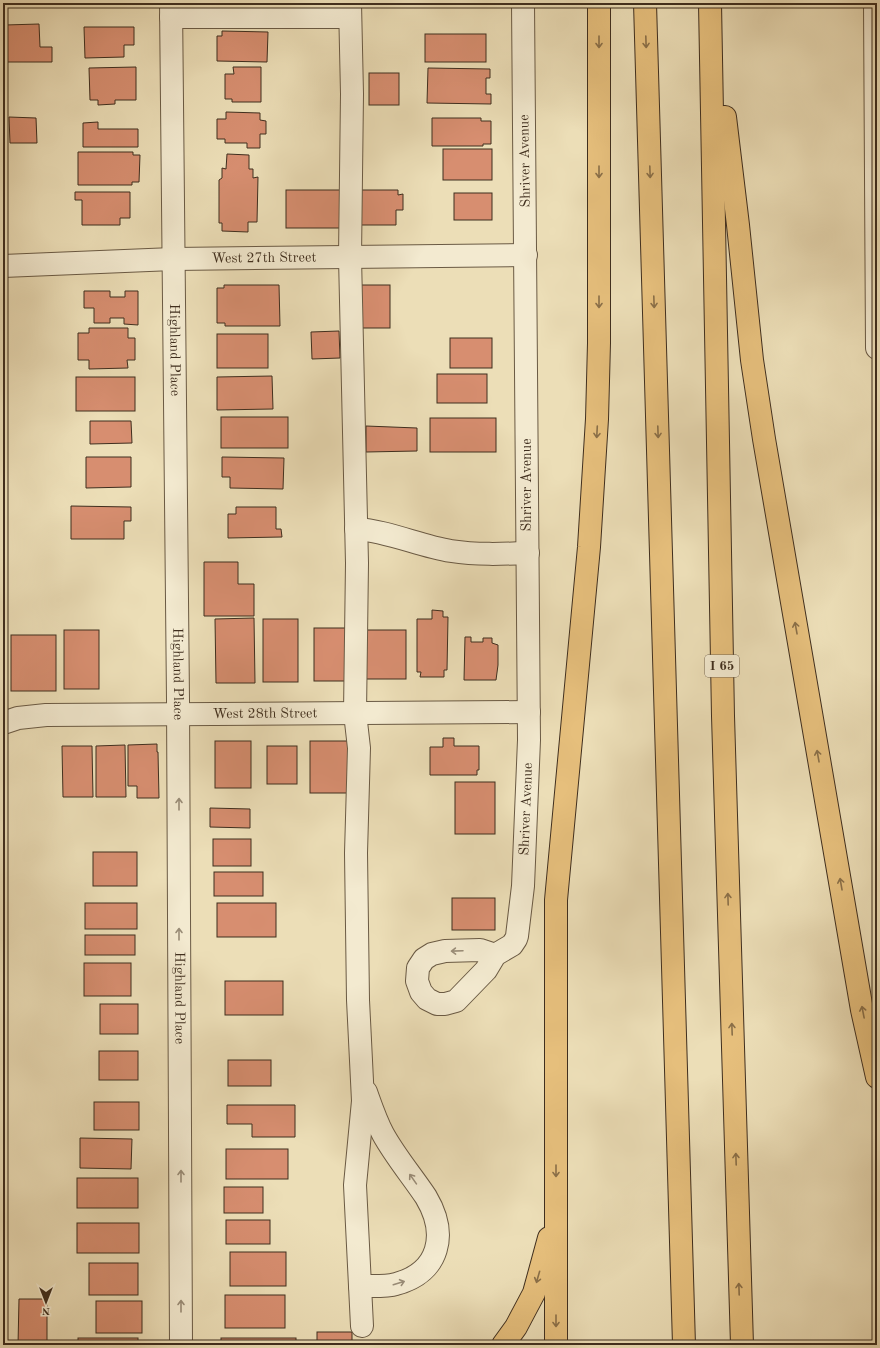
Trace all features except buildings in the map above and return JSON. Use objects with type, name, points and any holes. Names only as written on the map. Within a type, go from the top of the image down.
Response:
[{"type":"highway","points":[[556,1345],[556,900],[589,547],[597,419],[599,343],[599,3]]},
{"type":"highway","points":[[645,3],[684,1335]]},
{"type":"highway","points":[[711,3],[738,225],[748,330],[762,432],[862,1010],[877,1077]]},
{"type":"highway","name":"I 65","points":[[711,3],[723,708],[741,1336]]},
{"type":"highway","points":[[503,1345],[516,1327],[534,1293],[556,1212]]},
{"type":"street","name":"Shriver Avenue","points":[[494,955],[512,945],[517,936],[523,886],[529,740],[523,3]]},
{"type":"street","points":[[875,3],[877,348]]},
{"type":"street","points":[[171,10],[350,10],[352,94],[350,257],[357,563],[355,713],[359,748],[356,853],[358,1000],[363,1101],[355,1185],[362,1326]]},
{"type":"street","name":"Highland Place","points":[[171,10],[178,714],[181,1345]]},
{"type":"street","name":"West 27th Street","points":[[3,266],[173,259],[526,255]]},
{"type":"street","points":[[356,529],[372,530],[451,551],[488,555],[528,553]]},
{"type":"street","name":"West 28th Street","points":[[3,723],[18,718],[46,715],[529,712]]},
{"type":"street","points":[[360,1286],[396,1284],[418,1275],[430,1263],[436,1251],[438,1232],[436,1218],[426,1198],[383,1134],[372,1109],[362,1079]]}]
